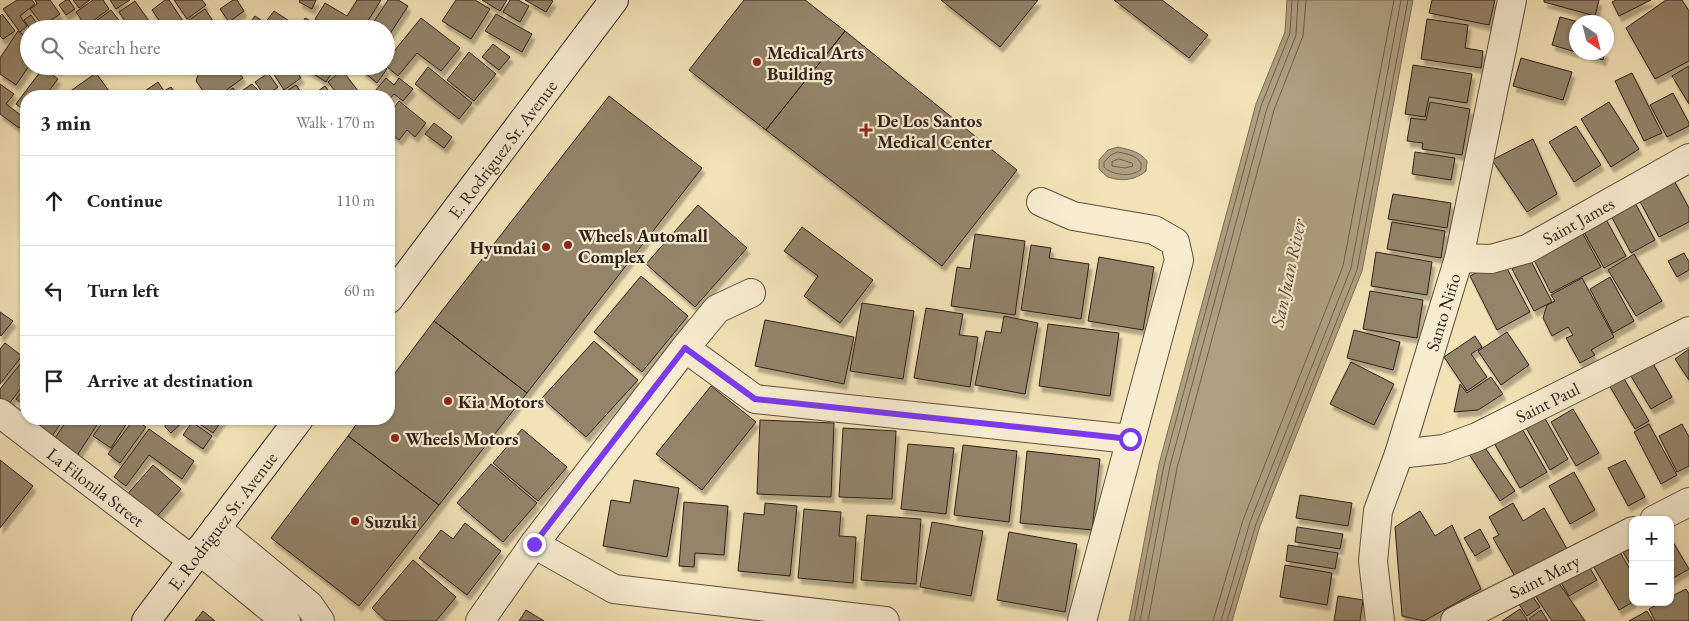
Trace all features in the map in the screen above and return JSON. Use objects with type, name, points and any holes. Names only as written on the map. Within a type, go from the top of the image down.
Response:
[{"type":"street","name":"E. Rodriguez Sr. Avenue","points":[[395,291],[614,0]]},
{"type":"street","name":"Santo Niño","points":[[1380,621],[1372,561],[1378,511],[1399,454],[1460,258],[1512,0]]},
{"type":"street","name":"Saint James","points":[[1460,258],[1491,259],[1527,249],[1689,158]]},
{"type":"street","points":[[1041,202],[1074,216],[1154,230],[1175,242],[1179,260],[1082,621]]},
{"type":"street","points":[[480,621],[534,544],[717,309],[751,293]]},
{"type":"street","name":"Saint Paul","points":[[1399,454],[1444,449],[1477,437],[1689,331]]},
{"type":"street","points":[[685,348],[755,399],[1130,439]]},
{"type":"street","name":"La Filonila Street","points":[[0,413],[286,621]]},
{"type":"street","name":"E. Rodriguez Sr. Avenue","points":[[146,621],[294,425]]},
{"type":"street","points":[[1662,516],[1689,502]]},
{"type":"street","points":[[216,528],[309,605],[320,621]]},
{"type":"street","name":"Saint Mary","points":[[1455,621],[1629,533]]},
{"type":"street","points":[[534,544],[614,589],[885,621]]},
{"type":"water","name":"San Juan River","points":[[1287,0],[1413,0],[1362,271],[1260,526],[1232,621],[1129,621],[1159,464],[1256,104],[1285,32]]},
{"type":"water","points":[[1118,147],[1141,155],[1147,161],[1146,171],[1128,179],[1113,179],[1106,176],[1099,169],[1099,160],[1108,150]]},
{"type":"building","points":[[17,0],[32,0],[35,4],[20,16],[23,20],[20,20],[20,32],[3,9]]},
{"type":"building","points":[[35,0],[50,0],[60,14],[52,20],[38,20],[30,9],[37,4]]},
{"type":"building","points":[[69,0],[75,9],[66,15],[59,5]]},
{"type":"building","points":[[73,0],[90,0],[79,8]]},
{"type":"building","points":[[93,0],[103,0],[109,9],[94,20],[82,20],[76,12]]},
{"type":"building","points":[[110,0],[130,0],[116,9]]},
{"type":"building","points":[[165,0],[169,0],[182,20],[159,20],[152,10]]},
{"type":"building","points":[[174,0],[202,0],[206,5],[187,19]]},
{"type":"building","points":[[233,0],[237,0],[244,11],[232,20],[228,20],[220,9]]},
{"type":"building","points":[[300,0],[316,0],[312,9],[299,2]]},
{"type":"building","points":[[357,0],[381,0],[369,20],[315,19],[325,3],[347,16]]},
{"type":"building","points":[[388,0],[398,0],[408,6],[395,26],[395,20],[375,20]]},
{"type":"building","points":[[456,0],[475,0],[490,9],[471,39],[442,21]]},
{"type":"building","points":[[482,0],[507,0],[500,11]]},
{"type":"building","points":[[510,0],[518,0],[529,6],[520,22],[503,12]]},
{"type":"building","points":[[525,0],[551,0],[553,1],[546,12]]},
{"type":"building","name":"Medical Arts Building","points":[[744,0],[805,0],[845,31],[766,130],[689,70]]},
{"type":"building","points":[[941,0],[1038,0],[1000,47]]},
{"type":"building","points":[[1114,0],[1162,0],[1208,35],[1189,58]]},
{"type":"building","points":[[1432,0],[1495,0],[1489,25],[1429,13]]},
{"type":"building","points":[[1544,0],[1599,0],[1595,15],[1544,2]]},
{"type":"building","points":[[1616,0],[1651,0],[1619,16],[1612,2]]},
{"type":"building","points":[[1666,0],[1682,0],[1689,11],[1689,61],[1655,79],[1626,28]]},
{"type":"building","points":[[135,1],[148,20],[124,20],[119,12]]},
{"type":"building","points":[[205,9],[212,20],[189,20]]},
{"type":"building","points":[[111,10],[119,20],[97,20]]},
{"type":"building","points":[[274,11],[288,20],[267,20]]},
{"type":"building","points":[[2,14],[15,31],[3,39],[0,36],[0,16]]},
{"type":"building","points":[[496,14],[532,34],[522,52],[485,31]]},
{"type":"building","points":[[31,15],[35,20],[24,20]]},
{"type":"building","points":[[255,16],[261,20],[252,20]]},
{"type":"building","points":[[1560,17],[1569,19],[1569,50],[1552,45]]},
{"type":"building","points":[[421,18],[460,48],[441,71],[417,53],[398,76],[395,74],[395,50]]},
{"type":"building","points":[[1427,19],[1468,25],[1465,48],[1483,51],[1481,68],[1421,59]]},
{"type":"building","points":[[18,31],[20,32],[20,75],[23,75],[16,85],[0,74],[0,58]]},
{"type":"building","points":[[845,31],[1017,170],[942,266],[766,130]]},
{"type":"building","points":[[493,44],[510,57],[499,70],[482,57]]},
{"type":"building","points":[[469,52],[496,74],[474,101],[447,80]]},
{"type":"building","points":[[1521,58],[1572,72],[1563,100],[1513,86]]},
{"type":"building","points":[[1413,65],[1472,74],[1467,103],[1429,97],[1425,117],[1405,114]]},
{"type":"building","points":[[1689,66],[1689,104],[1672,76]]},
{"type":"building","points":[[428,67],[472,103],[459,119],[415,84]]},
{"type":"building","points":[[1632,73],[1662,133],[1644,141],[1615,81]]},
{"type":"building","points":[[38,75],[53,75],[58,79],[50,90],[26,90]]},
{"type":"building","points":[[93,75],[97,75],[108,90],[72,90]]},
{"type":"building","points":[[198,75],[241,75],[243,78],[226,90],[203,90],[196,81]]},
{"type":"building","points":[[265,75],[269,75],[278,87],[274,90],[261,90],[255,82]]},
{"type":"building","points":[[274,75],[299,75],[301,78],[284,90]]},
{"type":"building","points":[[315,75],[330,75],[326,82]]},
{"type":"building","points":[[336,75],[346,75],[357,90],[334,90],[328,82]]},
{"type":"building","points":[[367,75],[383,75],[377,83]]},
{"type":"building","points":[[386,78],[394,85],[399,78],[413,89],[403,101],[395,95],[395,90],[376,90]]},
{"type":"building","points":[[158,82],[163,90],[146,90]]},
{"type":"building","points":[[0,84],[14,94],[6,104],[20,114],[20,127],[19,128],[0,114]]},
{"type":"building","points":[[252,84],[258,90],[243,90]]},
{"type":"building","points":[[296,85],[300,90],[288,90]]},
{"type":"building","points":[[325,86],[328,90],[319,90]]},
{"type":"building","points":[[1673,93],[1689,126],[1667,137],[1650,105]]},
{"type":"building","name":"Wheels Automall Complex","points":[[609,96],[702,168],[527,393],[434,321]]},
{"type":"building","points":[[20,99],[20,107],[16,104]]},
{"type":"building","points":[[399,101],[426,123],[415,137],[407,130],[399,140],[395,137],[395,106]]},
{"type":"building","points":[[1430,102],[1470,109],[1462,155],[1422,149],[1423,143],[1407,141],[1411,118],[1426,120]]},
{"type":"building","points":[[1609,102],[1639,149],[1611,167],[1581,119]]},
{"type":"building","points":[[434,123],[452,137],[444,148],[425,134]]},
{"type":"building","points":[[1576,126],[1601,165],[1574,182],[1549,142]]},
{"type":"building","points":[[1533,139],[1557,194],[1527,212],[1492,160]]},
{"type":"building","points":[[1415,152],[1455,158],[1451,180],[1412,174]]},
{"type":"building","points":[[1671,175],[1689,208],[1689,222],[1659,237],[1636,194]]},
{"type":"building","points":[[1393,194],[1451,203],[1447,228],[1388,219]]},
{"type":"building","points":[[1633,199],[1655,240],[1631,253],[1609,212]]},
{"type":"building","points":[[698,205],[747,248],[695,307],[646,264]]},
{"type":"building","points":[[1603,214],[1626,256],[1604,268],[1581,227]]},
{"type":"building","points":[[1392,222],[1445,231],[1441,258],[1387,249]]},
{"type":"building","points":[[802,227],[873,280],[840,323],[804,296],[818,276],[784,251]]},
{"type":"building","points":[[1582,232],[1601,267],[1551,293],[1533,258]]},
{"type":"building","points":[[975,234],[1025,241],[1015,315],[951,306],[957,267],[970,269]]},
{"type":"building","points":[[1031,245],[1051,248],[1049,258],[1089,264],[1081,319],[1021,310]]},
{"type":"building","points":[[1376,252],[1432,262],[1427,295],[1371,286]]},
{"type":"building","points":[[1684,253],[1689,262],[1689,270],[1677,277],[1668,261]]},
{"type":"building","points":[[1634,254],[1662,301],[1636,316],[1608,270]]},
{"type":"building","points":[[1099,257],[1154,267],[1143,330],[1088,321]]},
{"type":"building","points":[[1502,259],[1530,312],[1497,330],[1470,276]]},
{"type":"building","points":[[1530,259],[1552,302],[1534,311],[1512,269]]},
{"type":"building","points":[[641,276],[688,316],[642,372],[594,332]]},
{"type":"building","points":[[1610,277],[1634,321],[1613,333],[1590,289]]},
{"type":"building","points":[[1582,278],[1614,337],[1591,350],[1595,355],[1580,363],[1566,338],[1573,335],[1568,327],[1552,336],[1543,318],[1547,305],[1555,301],[1551,295]]},
{"type":"building","points":[[1370,291],[1423,300],[1417,338],[1363,329]]},
{"type":"building","points":[[862,303],[914,311],[903,379],[850,371]]},
{"type":"building","points":[[926,308],[963,314],[959,335],[978,337],[970,387],[914,378]]},
{"type":"building","points":[[0,312],[13,321],[1,336],[0,335]]},
{"type":"building","points":[[1004,316],[1038,323],[1025,394],[975,385],[986,331],[1001,333]]},
{"type":"building","points":[[765,320],[854,337],[844,384],[755,366]]},
{"type":"building","points":[[434,321],[527,393],[439,505],[348,436],[356,425],[395,425],[395,373]]},
{"type":"building","points":[[1048,324],[1119,333],[1110,396],[1039,386]]},
{"type":"building","points":[[1354,330],[1400,342],[1393,370],[1347,358]]},
{"type":"building","points":[[1507,332],[1529,365],[1501,385],[1478,351]]},
{"type":"building","points":[[1475,336],[1482,347],[1471,354],[1487,377],[1467,391],[1444,357]]},
{"type":"building","points":[[594,341],[638,380],[586,437],[542,398]]},
{"type":"building","points":[[5,343],[20,354],[20,359],[0,384],[0,349]]},
{"type":"building","points":[[1689,349],[1689,380],[1675,359]]},
{"type":"building","points":[[1651,360],[1672,397],[1651,409],[1629,373]]},
{"type":"building","points":[[1351,362],[1394,384],[1374,425],[1330,404]]},
{"type":"building","points":[[20,364],[20,390],[8,405],[0,399],[0,389]]},
{"type":"building","points":[[1620,372],[1649,421],[1635,429],[1606,380]]},
{"type":"building","points":[[1491,377],[1503,394],[1478,410],[1454,412],[1460,384],[1467,393]]},
{"type":"building","points":[[711,386],[756,422],[702,490],[656,454]]},
{"type":"building","points":[[20,394],[20,402],[16,399]]},
{"type":"building","points":[[1573,409],[1599,453],[1576,466],[1551,422]]},
{"type":"building","points":[[1543,415],[1568,459],[1550,470],[1525,426]]},
{"type":"building","points":[[760,420],[834,423],[831,497],[757,494]]},
{"type":"building","points":[[1517,420],[1547,472],[1520,488],[1490,436]]},
{"type":"building","points":[[1649,424],[1677,475],[1661,484],[1634,432]]},
{"type":"building","points":[[1682,424],[1689,437],[1689,466],[1677,472],[1659,436]]},
{"type":"building","points":[[35,425],[60,425],[52,436]]},
{"type":"building","points":[[64,425],[97,425],[76,457],[53,441]]},
{"type":"building","points":[[101,425],[126,425],[111,448],[93,436]]},
{"type":"building","points":[[130,425],[143,425],[146,427],[120,463],[108,454]]},
{"type":"building","points":[[165,425],[180,425],[171,433]]},
{"type":"building","points":[[190,425],[196,425],[212,436],[203,449],[183,435]]},
{"type":"building","points":[[201,425],[219,425],[213,433]]},
{"type":"building","points":[[843,428],[896,431],[892,499],[839,497]]},
{"type":"building","points":[[149,429],[194,461],[182,479],[149,455],[126,486],[114,477]]},
{"type":"building","points":[[522,429],[567,467],[538,501],[493,463]]},
{"type":"building","name":"Suzuki","points":[[348,436],[439,505],[359,606],[271,538]]},
{"type":"building","points":[[1481,442],[1515,491],[1500,501],[1467,451]]},
{"type":"building","points":[[908,444],[954,448],[946,514],[901,509]]},
{"type":"building","points":[[963,445],[1017,451],[1009,522],[954,515]]},
{"type":"building","points":[[1027,451],[1100,459],[1092,530],[1020,523]]},
{"type":"building","points":[[0,460],[33,486],[0,528]]},
{"type":"building","points":[[1625,460],[1645,497],[1628,506],[1608,468]]},
{"type":"building","points":[[491,464],[537,503],[503,542],[457,503]]},
{"type":"building","points":[[153,465],[181,489],[153,521],[125,497]]},
{"type":"building","points":[[1574,472],[1595,510],[1570,524],[1549,486]]},
{"type":"building","points":[[634,480],[679,488],[667,557],[603,546],[611,500],[630,503]]},
{"type":"building","points":[[1300,495],[1352,503],[1348,526],[1296,518]]},
{"type":"building","points":[[684,502],[728,506],[724,555],[695,553],[694,567],[679,566]]},
{"type":"building","points":[[765,503],[797,506],[790,576],[738,571],[744,513],[764,515]]},
{"type":"building","points":[[1513,503],[1523,521],[1544,508],[1567,549],[1516,578],[1493,538],[1499,535],[1489,517]]},
{"type":"building","points":[[804,509],[841,512],[839,536],[856,537],[853,583],[798,578]]},
{"type":"building","points":[[1420,511],[1435,536],[1452,525],[1481,589],[1424,621],[1402,616],[1395,527]]},
{"type":"building","points":[[867,515],[921,519],[916,584],[861,580]]},
{"type":"building","points":[[932,522],[983,531],[971,596],[920,587]]},
{"type":"building","points":[[465,523],[501,551],[467,595],[419,558],[441,530],[453,539]]},
{"type":"building","points":[[1297,527],[1343,534],[1340,549],[1295,542]]},
{"type":"building","points":[[1480,529],[1490,547],[1475,556],[1464,538]]},
{"type":"building","points":[[1009,532],[1077,544],[1065,612],[997,600]]},
{"type":"building","points":[[1629,542],[1629,562],[1620,547]]},
{"type":"building","points":[[1674,544],[1689,569],[1674,578]]},
{"type":"building","points":[[1288,545],[1338,553],[1335,569],[1286,561]]},
{"type":"building","points":[[1618,549],[1629,567],[1629,604],[1619,610],[1592,564]]},
{"type":"building","points":[[413,560],[456,597],[436,621],[386,621],[372,608]]},
{"type":"building","points":[[1585,560],[1597,580],[1569,596],[1557,576]]},
{"type":"building","points":[[1285,565],[1332,573],[1327,605],[1280,597]]},
{"type":"building","points":[[1554,576],[1585,621],[1552,621],[1532,591]]},
{"type":"building","points":[[1686,589],[1689,594],[1689,621],[1655,621],[1649,609],[1655,606],[1674,606],[1674,595]]},
{"type":"building","points":[[1531,594],[1540,607],[1527,616],[1518,603]]},
{"type":"building","points":[[1338,596],[1363,600],[1360,621],[1334,621]]},
{"type":"building","points":[[1520,609],[1528,621],[1502,621]]},
{"type":"building","points":[[526,610],[544,621],[519,621]]},
{"type":"building","points":[[1541,610],[1548,621],[1531,621],[1529,619]]},
{"type":"building","points":[[203,611],[215,621],[195,621]]},
{"type":"building","points":[[1647,611],[1653,621],[1629,621]]},
{"type":"place","name":"Medical Arts Building","points":[[757,62]]},
{"type":"place","name":"De Los Santos Medical Center","points":[[866,130]]},
{"type":"place","name":"Wheels Automall Complex","points":[[568,245]]},
{"type":"place","name":"Hyundai","points":[[546,247]]},
{"type":"place","name":"Kia Motors","points":[[448,401]]},
{"type":"place","name":"Wheels Motors","points":[[395,438]]},
{"type":"place","name":"Suzuki","points":[[355,521]]},
{"type":"route","points":[[534,544],[685,348],[755,399],[1130,439]]}]
